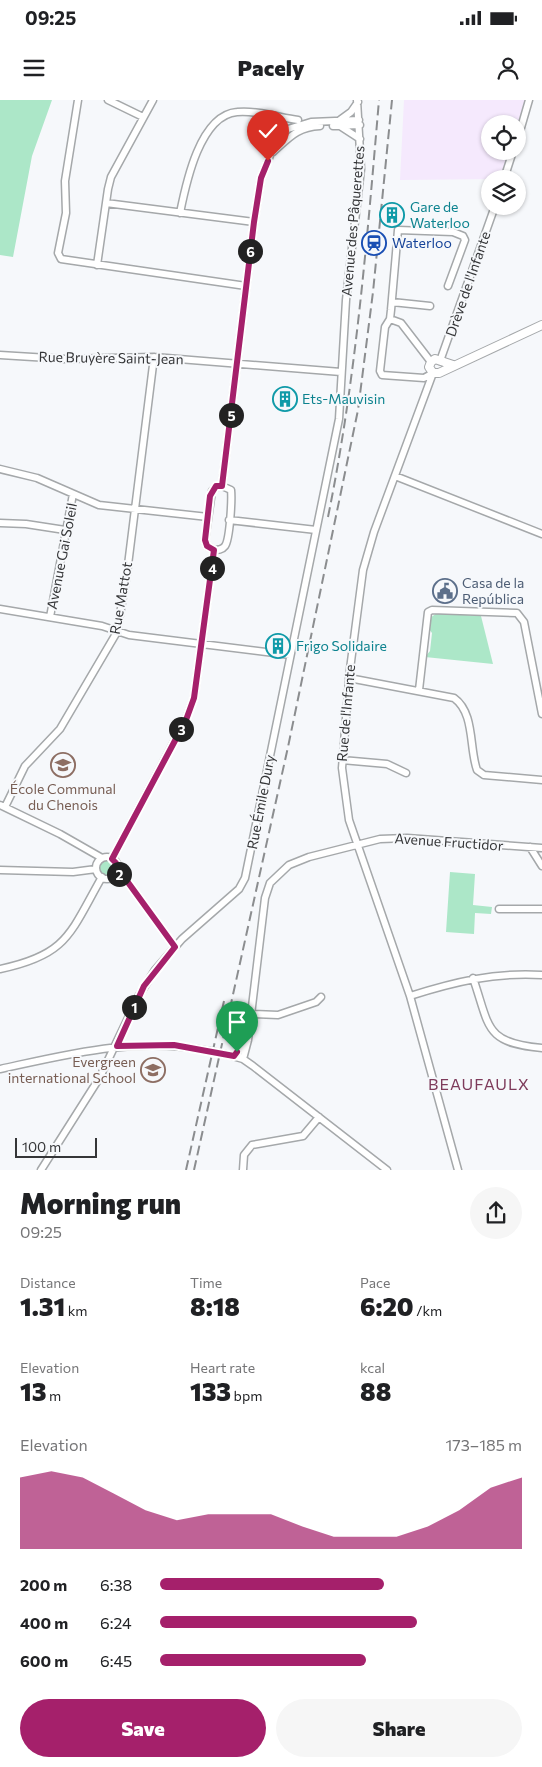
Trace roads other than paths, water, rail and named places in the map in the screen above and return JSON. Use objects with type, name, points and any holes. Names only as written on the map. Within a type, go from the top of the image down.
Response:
[{"type":"street","points":[[78,100],[65,181],[66,213],[59,256],[65,260],[246,286]]},
{"type":"street","points":[[108,100],[143,117]]},
{"type":"street","points":[[97,265],[106,203],[112,177],[153,100]]},
{"type":"street","points":[[525,115],[529,100]]},
{"type":"street","points":[[339,124],[351,112],[358,101]]},
{"type":"street","name":"Avenue des Pâquerettes","points":[[341,372],[346,300],[361,169],[358,101]]},
{"type":"street","points":[[180,213],[198,150],[213,124],[225,114],[236,112],[298,120]]},
{"type":"street","points":[[278,117],[290,131]]},
{"type":"street","points":[[222,486],[261,178],[275,143],[290,131],[311,122],[339,124],[359,122]]},
{"type":"street","points":[[339,124],[360,139]]},
{"type":"street","points":[[106,203],[254,222]]},
{"type":"street","name":"Drève de l'Infante","points":[[440,361],[492,215]]},
{"type":"street","points":[[448,286],[465,240],[463,236],[453,232],[398,230],[390,319],[384,327],[381,361],[382,375],[424,378],[542,324]]},
{"type":"street","points":[[392,302],[430,306]]},
{"type":"street","points":[[390,319],[401,323],[430,362],[430,370],[433,373]]},
{"type":"street","name":"Rue Bruyère Saint-Jean","points":[[0,355],[65,359],[154,357],[341,372]]},
{"type":"street","name":"Rue Mattot","points":[[3,806],[25,766],[60,729],[117,632],[154,357]]},
{"type":"street","points":[[430,362],[435,359],[453,365]]},
{"type":"street","points":[[440,361],[443,366],[442,371]]},
{"type":"street","name":"Rue Émile Dury","points":[[41,1170],[100,1077],[117,1046],[144,986],[175,947],[239,889],[245,878],[339,419],[341,372]]},
{"type":"street","name":"Rue de l'Infante","points":[[433,373],[374,532],[363,570],[349,678],[342,760],[346,806],[356,845],[410,996],[458,1170]]},
{"type":"street","points":[[0,469],[37,478],[99,505],[208,517]]},
{"type":"street","points":[[395,476],[542,534]]},
{"type":"street","points":[[216,486],[222,486],[231,490],[229,520],[226,543],[220,550],[214,550],[207,546],[205,540],[212,491],[216,486]]},
{"type":"street","name":"Avenue Gai Soleil","points":[[50,617],[65,530],[74,494]]},
{"type":"street","points":[[229,520],[316,530]]},
{"type":"street","points":[[0,523],[26,524],[65,530]]},
{"type":"street","points":[[112,859],[190,709],[196,688],[214,550]]},
{"type":"street","points":[[0,609],[102,626],[117,632],[290,655]]},
{"type":"street","points":[[419,690],[428,612],[432,610],[517,613],[524,622],[542,714]]},
{"type":"street","points":[[349,678],[454,698],[463,704],[478,770],[484,775],[542,780]]},
{"type":"street","points":[[342,760],[387,764],[406,773]]},
{"type":"street","points":[[3,806],[60,834],[102,858],[112,859],[116,863],[117,873],[127,881],[175,947]]},
{"type":"street","name":"Avenue Fructidor","points":[[243,1059],[248,1040],[265,898],[270,883],[280,871],[299,860],[390,837],[542,848]]},
{"type":"street","points":[[530,847],[542,866]]},
{"type":"street","points":[[96,869],[102,858]]},
{"type":"street","points":[[0,870],[65,873],[96,869]]},
{"type":"street","points":[[96,869],[102,878]]},
{"type":"street","points":[[102,878],[109,878],[117,873]]},
{"type":"street","points":[[0,969],[32,962],[56,948],[74,928],[102,878]]},
{"type":"street","points":[[499,910],[542,910]]},
{"type":"street","points":[[410,996],[473,978],[513,974],[542,976]]},
{"type":"street","points":[[473,978],[488,1023],[498,1037],[514,1045],[542,1048]]},
{"type":"street","points":[[251,1014],[278,1015],[316,1002],[321,997]]},
{"type":"street","points":[[231,1056],[248,1040]]},
{"type":"street","points":[[0,1069],[117,1046],[174,1045],[243,1059],[387,1170]]},
{"type":"street","points":[[243,1170],[244,1155],[252,1145],[303,1136],[319,1117]]},
{"type":"railway","points":[[328,517],[338,465],[360,309],[379,100]]},
{"type":"railway","points":[[194,1170],[288,747],[358,410],[373,292],[392,100]]},
{"type":"railway","points":[[186,1170],[224,1001]]},
{"type":"place","name":"Gare de Waterloo","points":[[392,215]]},
{"type":"place","name":"Waterloo","points":[[374,243]]},
{"type":"place","name":"Ets-Mauvisin","points":[[285,399]]},
{"type":"place","name":"Casa de la República","points":[[445,591]]},
{"type":"place","name":"Frigo Solidaire","points":[[278,646]]},
{"type":"place","name":"École Communal du Chenois","points":[[63,765]]},
{"type":"place","name":"Evergreen international School","points":[[153,1070]]},
{"type":"district","name":"BEAUFAULX","points":[[479,1084]]}]
